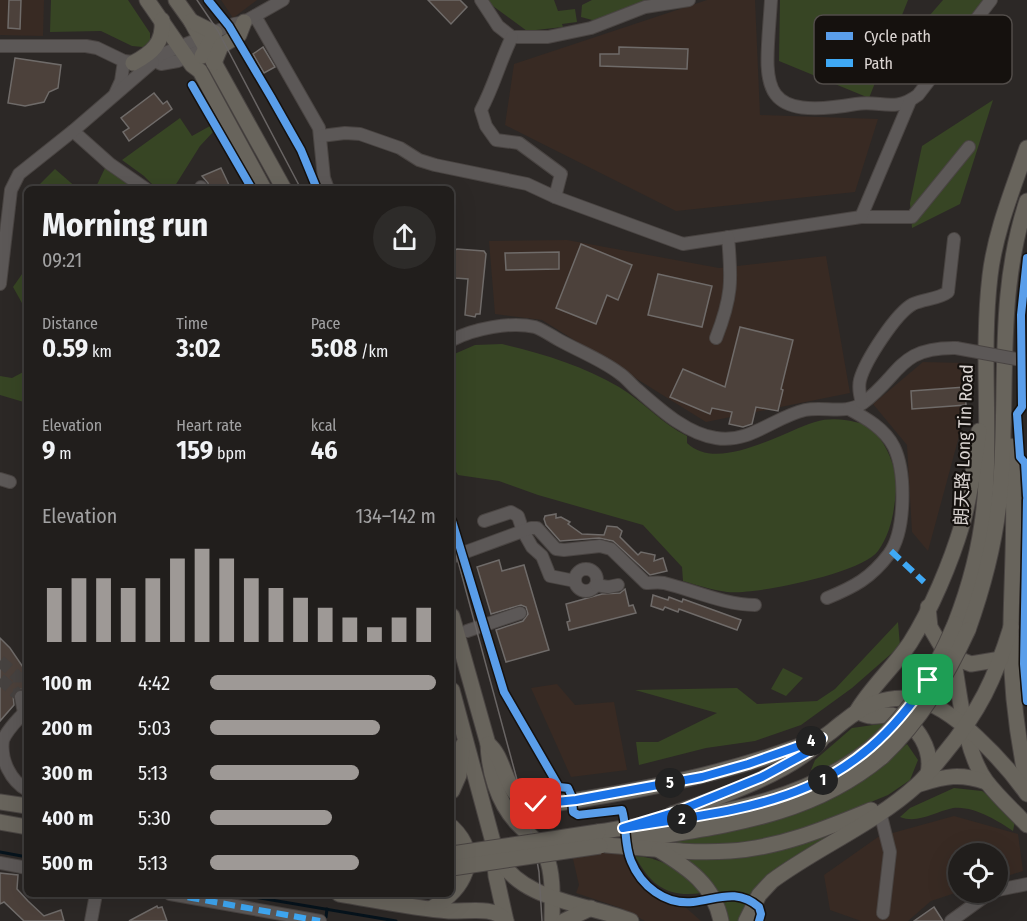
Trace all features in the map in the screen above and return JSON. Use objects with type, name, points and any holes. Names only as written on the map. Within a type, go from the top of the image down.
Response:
[{"type":"main road","points":[[147,0],[188,57],[262,186]]},
{"type":"main road","points":[[176,0],[191,21],[282,186]]},
{"type":"main road","points":[[214,63],[221,46],[239,35],[249,19]]},
{"type":"main road","points":[[128,62],[146,56],[158,44],[162,36],[162,20]]},
{"type":"main road","points":[[188,57],[215,33],[191,21]]},
{"type":"main road","name":"朗天路 Long Tin Road","points":[[454,854],[601,841],[623,828],[729,810],[784,796],[831,776],[878,752],[903,736],[925,709],[951,667],[962,627],[981,533],[986,483],[987,314],[991,268],[1005,210],[1027,148]]},
{"type":"main road","name":"朗天路 Long Tin Road","points":[[962,627],[987,569],[997,516],[1001,474],[1005,316],[1012,265],[1027,201]]},
{"type":"main road","points":[[857,711],[868,692],[890,670],[911,642],[962,525],[987,396]]},
{"type":"main road","points":[[1004,398],[1013,474],[1015,526],[1011,627],[1017,733],[1027,783]]},
{"type":"main road","points":[[928,607],[930,627],[940,644],[953,657],[971,664],[1001,659]]},
{"type":"main road","points":[[454,626],[503,803],[517,823],[541,847],[546,857],[552,896],[552,921]]},
{"type":"main road","points":[[749,914],[765,887],[780,875],[899,799],[928,773],[966,727],[992,682],[1011,627]]},
{"type":"main road","points":[[953,657],[966,727],[975,758],[986,782],[1027,825]]},
{"type":"main road","points":[[454,698],[493,842],[503,867],[510,876],[527,887],[631,921]]},
{"type":"main road","points":[[623,828],[676,812],[762,777],[810,751],[822,738],[857,711],[877,701],[916,699],[931,704],[966,727],[1009,769],[1027,794]]},
{"type":"main road","points":[[857,711],[871,716],[895,716],[913,726],[929,755],[931,763],[928,773]]},
{"type":"main road","points":[[454,785],[462,763],[464,736]]},
{"type":"main road","points":[[488,744],[495,750],[502,771],[514,791],[530,803],[541,805],[702,777],[748,764],[822,738]]},
{"type":"main road","name":"朗天路 Long Tin Road","points":[[454,868],[601,841],[741,822],[782,812],[832,792],[878,752]]},
{"type":"main road","points":[[917,785],[963,775],[986,782]]},
{"type":"main road","points":[[601,841],[656,849],[730,851],[762,847],[845,820],[899,799]]},
{"type":"main road","points":[[0,802],[24,806]]},
{"type":"main road","points":[[0,822],[24,826]]},
{"type":"main road","points":[[454,830],[463,842],[468,859],[464,878],[454,892]]},
{"type":"main road","points":[[493,842],[496,876],[506,921]]},
{"type":"main road","points":[[656,849],[688,868],[702,881],[713,898],[721,921]]},
{"type":"main road","points":[[359,897],[432,908],[494,912],[503,916],[506,921]]},
{"type":"main road","points":[[432,908],[449,897]]},
{"type":"main road","points":[[564,921],[591,908]]},
{"type":"street","points":[[215,33],[249,19],[283,0]]},
{"type":"street","points":[[481,0],[498,26],[512,37],[562,35],[591,28],[645,7],[689,0]]},
{"type":"street","points":[[771,0],[767,70],[773,92],[780,100],[802,108],[836,109],[861,104],[894,106],[910,101],[927,84]]},
{"type":"street","points":[[980,15],[992,0]]},
{"type":"street","points":[[0,284],[11,190],[19,174],[113,98],[160,55],[188,57],[202,44],[238,30],[249,19]]},
{"type":"street","points":[[249,19],[319,128],[324,178],[327,186]]},
{"type":"street","points":[[512,37],[502,57],[494,85],[481,110],[486,126],[495,140],[519,143],[561,174],[555,197]]},
{"type":"street","points":[[0,46],[86,46],[97,48],[128,62],[154,61]]},
{"type":"street","points":[[113,98],[128,62]]},
{"type":"street","points":[[861,217],[910,101]]},
{"type":"street","points":[[73,131],[110,164],[142,186]]},
{"type":"street","points":[[321,136],[360,134],[400,148],[419,160],[435,165],[526,184],[683,244],[861,217],[912,217],[969,147]]},
{"type":"street","points":[[716,338],[728,307],[731,277],[728,237]]},
{"type":"street","points":[[862,403],[859,390],[860,381],[869,362],[903,311],[914,304],[948,292],[954,238]]},
{"type":"street","points":[[454,339],[467,332],[500,326],[536,327],[620,373],[639,391],[692,431],[715,438],[741,438],[804,410],[849,409],[862,403],[906,360],[939,348],[956,348],[1027,362]]},
{"type":"street","points":[[827,598],[857,586],[876,569],[891,551],[903,514],[902,485],[894,447],[873,422],[849,409]]},
{"type":"street","points":[[483,520],[511,512],[518,516],[523,531],[532,547],[542,556],[550,576],[575,581],[579,571],[590,570],[596,574],[596,585],[608,587],[618,585]]},
{"type":"street","points":[[454,556],[531,528],[540,529],[549,543],[560,550],[592,546],[611,549],[646,583],[660,582],[736,603],[755,605]]},
{"type":"street","points":[[461,646],[467,631],[520,613]]},
{"type":"street","points":[[454,617],[467,631]]},
{"type":"street","points":[[24,706],[4,736],[2,748],[3,760],[17,783],[24,788]]},
{"type":"street","points":[[880,812],[890,852],[883,913]]},
{"type":"street","points":[[0,863],[24,867]]},
{"type":"street","points":[[1008,888],[1027,884]]},
{"type":"street","points":[[91,921],[95,897]]},
{"type":"street","points":[[187,897],[320,921]]},
{"type":"street","points":[[951,921],[977,903]]},
{"type":"shaded area","points":[[0,0],[44,0],[43,36],[0,35]]},
{"type":"shaded area","points":[[221,0],[257,0],[233,18]]},
{"type":"shaded area","points":[[707,0],[755,0],[760,115],[878,119],[855,192],[676,211],[505,125],[514,64]]},
{"type":"shaded area","points":[[567,240],[719,268],[826,256],[850,393],[706,422],[542,320],[495,314],[489,241]]},
{"type":"shaded area","points":[[923,362],[965,363],[961,429],[928,551],[912,532],[907,445],[873,404]]},
{"type":"shaded area","points":[[557,684],[575,705],[614,702],[627,770],[571,777],[531,688]]},
{"type":"shaded area","points":[[954,816],[1018,834],[1023,871],[1008,876],[1008,843],[948,843],[948,895],[931,901],[908,921],[861,921],[830,910],[824,875],[878,837]]},
{"type":"shaded area","points":[[617,840],[626,863],[639,884],[652,895],[668,903],[684,906],[701,921],[645,921],[621,908],[576,893],[579,885],[570,846]]},
{"type":"green space","points":[[51,0],[128,0],[150,33],[150,41],[143,47],[132,46],[101,31],[50,32]]},
{"type":"green space","points":[[554,0],[558,11],[575,9],[577,22],[562,24],[563,27],[527,31],[486,1]]},
{"type":"green space","points":[[592,0],[663,0],[603,23],[581,17],[582,5]]},
{"type":"green space","points":[[780,0],[908,0],[902,15],[814,15],[814,75],[779,61]]},
{"type":"green space","points":[[943,0],[988,0],[975,15],[930,15]]},
{"type":"green space","points":[[835,84],[875,84],[869,98]]},
{"type":"green space","points":[[993,100],[960,204],[912,228],[910,203],[922,146]]},
{"type":"green space","points":[[180,118],[192,136],[210,126],[213,132],[200,146],[175,186],[154,186],[122,160]]},
{"type":"green space","points":[[106,166],[131,186],[96,186]]},
{"type":"green space","points":[[55,169],[75,186],[38,186]]},
{"type":"green space","points":[[24,271],[24,307],[13,287]]},
{"type":"green space","points":[[502,344],[562,361],[606,379],[687,436],[687,443],[700,451],[715,454],[750,448],[801,427],[825,420],[846,420],[867,425],[880,439],[893,464],[896,491],[889,530],[878,551],[868,559],[852,567],[807,581],[760,590],[727,592],[683,581],[682,567],[643,525],[538,495],[499,481],[458,475],[454,468],[454,354],[475,345]]},
{"type":"green space","points":[[24,372],[24,402],[0,395],[0,376],[12,378]]},
{"type":"green space","points":[[898,622],[900,646],[852,688],[801,725],[755,741],[706,748],[639,765],[636,742],[658,742],[717,713],[635,690],[737,688],[757,704],[817,701],[835,689]]},
{"type":"green space","points":[[783,668],[803,678],[786,696],[771,689]]},
{"type":"green space","points":[[887,723],[862,746],[842,760],[821,769],[811,770],[815,760],[852,728]]},
{"type":"green space","points":[[907,744],[918,760],[910,780],[888,795],[805,829],[773,838],[726,845],[653,845],[767,821],[811,807],[852,787]]},
{"type":"green space","points":[[954,788],[982,791],[1016,816],[1013,831],[985,815],[960,808],[920,818],[900,817],[910,808]]},
{"type":"green space","points":[[863,818],[793,861],[742,921],[727,921],[711,885],[683,858]]},
{"type":"green space","points":[[635,856],[645,857],[672,867],[702,893],[679,894],[662,888],[647,875]]},
{"type":"building","points":[[9,0],[21,0],[20,29],[8,28]]},
{"type":"building","points":[[428,0],[460,0],[467,7],[451,24]]},
{"type":"building","points":[[263,47],[275,67],[264,73],[253,54]]},
{"type":"building","points":[[619,47],[688,49],[687,69],[600,66],[600,54],[619,54]]},
{"type":"building","points":[[15,58],[61,65],[58,88],[49,92],[44,102],[25,106],[8,103]]},
{"type":"building","points":[[154,93],[163,104],[167,101],[172,109],[129,141],[123,132],[129,128],[121,118]]},
{"type":"building","points":[[221,168],[229,185],[208,186],[202,176]]},
{"type":"building","points":[[581,244],[632,265],[618,300],[607,295],[596,324],[556,308]]},
{"type":"building","points":[[457,249],[484,251],[486,254],[480,314],[476,314],[475,317],[465,315],[468,279],[454,276],[454,251]]},
{"type":"building","points":[[559,252],[559,269],[506,270],[505,253]]},
{"type":"building","points":[[658,274],[712,286],[702,327],[648,315]]},
{"type":"building","points":[[740,327],[793,340],[778,411],[756,407],[752,424],[743,427],[729,424],[732,412],[712,408],[710,414],[670,397],[683,369],[725,387]]},
{"type":"building","points":[[965,387],[966,405],[912,409],[911,391]]},
{"type":"building","points":[[556,514],[556,518],[561,517],[570,522],[568,524],[582,534],[604,535],[607,526],[617,527],[622,531],[620,537],[638,555],[641,552],[655,555],[654,561],[663,558],[667,571],[650,575],[613,541],[599,538],[560,541],[546,525],[544,519],[545,516]]},
{"type":"building","points":[[499,560],[502,571],[524,565],[549,650],[506,662],[496,630],[523,621],[528,614],[526,607],[521,605],[491,614],[477,567]]},
{"type":"building","points":[[625,589],[629,606],[633,605],[636,613],[569,630],[567,622],[570,621],[566,604],[602,594],[620,593]]},
{"type":"building","points":[[653,595],[668,600],[669,597],[682,602],[683,599],[741,620],[737,630],[679,609],[678,612],[665,607],[663,610],[651,606]]},
{"type":"building","points":[[0,638],[24,669],[24,690],[15,691],[14,705],[0,721]]},
{"type":"building","points":[[0,873],[18,875],[17,889],[28,901],[44,916],[61,910],[64,921],[24,921],[4,902],[0,904]]},
{"type":"building","points":[[157,906],[162,907],[167,921],[129,921]]},
{"type":"building","points":[[934,907],[943,921],[914,921]]},
{"type":"waterway","points":[[0,852],[24,856]]},
{"type":"waterway","points":[[254,897],[396,921]]},
{"type":"waterway","points":[[326,917],[327,909]]},
{"type":"tunnel","points":[[0,661],[19,678],[19,695]]},
{"type":"tunnel","points":[[0,679],[21,697]]},
{"type":"tram line","points":[[197,0],[218,31],[299,186]]},
{"type":"tram line","points":[[454,546],[533,839],[539,872],[542,921]]},
{"type":"marked path","points":[[891,551],[924,582]]},
{"type":"marked path","points":[[187,897],[320,921]]},
{"type":"cycle path","points":[[208,0],[229,26],[271,97],[301,150],[316,186]]},
{"type":"cycle path","points":[[192,85],[250,186]]},
{"type":"cycle path","points":[[1027,258],[1021,315],[1022,407],[1017,414],[1020,457],[1025,463],[1027,496]]},
{"type":"cycle path","points":[[1027,500],[1024,664],[1027,701]]},
{"type":"cycle path","points":[[454,528],[504,692],[559,787],[568,788],[572,797],[573,812],[578,815],[622,810],[627,849],[631,861],[641,878],[655,892],[683,902],[727,896],[743,898],[759,907],[761,914],[759,921]]},
{"type":"route","points":[[536,804],[546,805],[702,777],[748,764],[822,738],[810,751],[775,771],[730,792],[644,823],[623,828],[745,807],[778,798],[844,769],[888,733],[928,680]]}]
